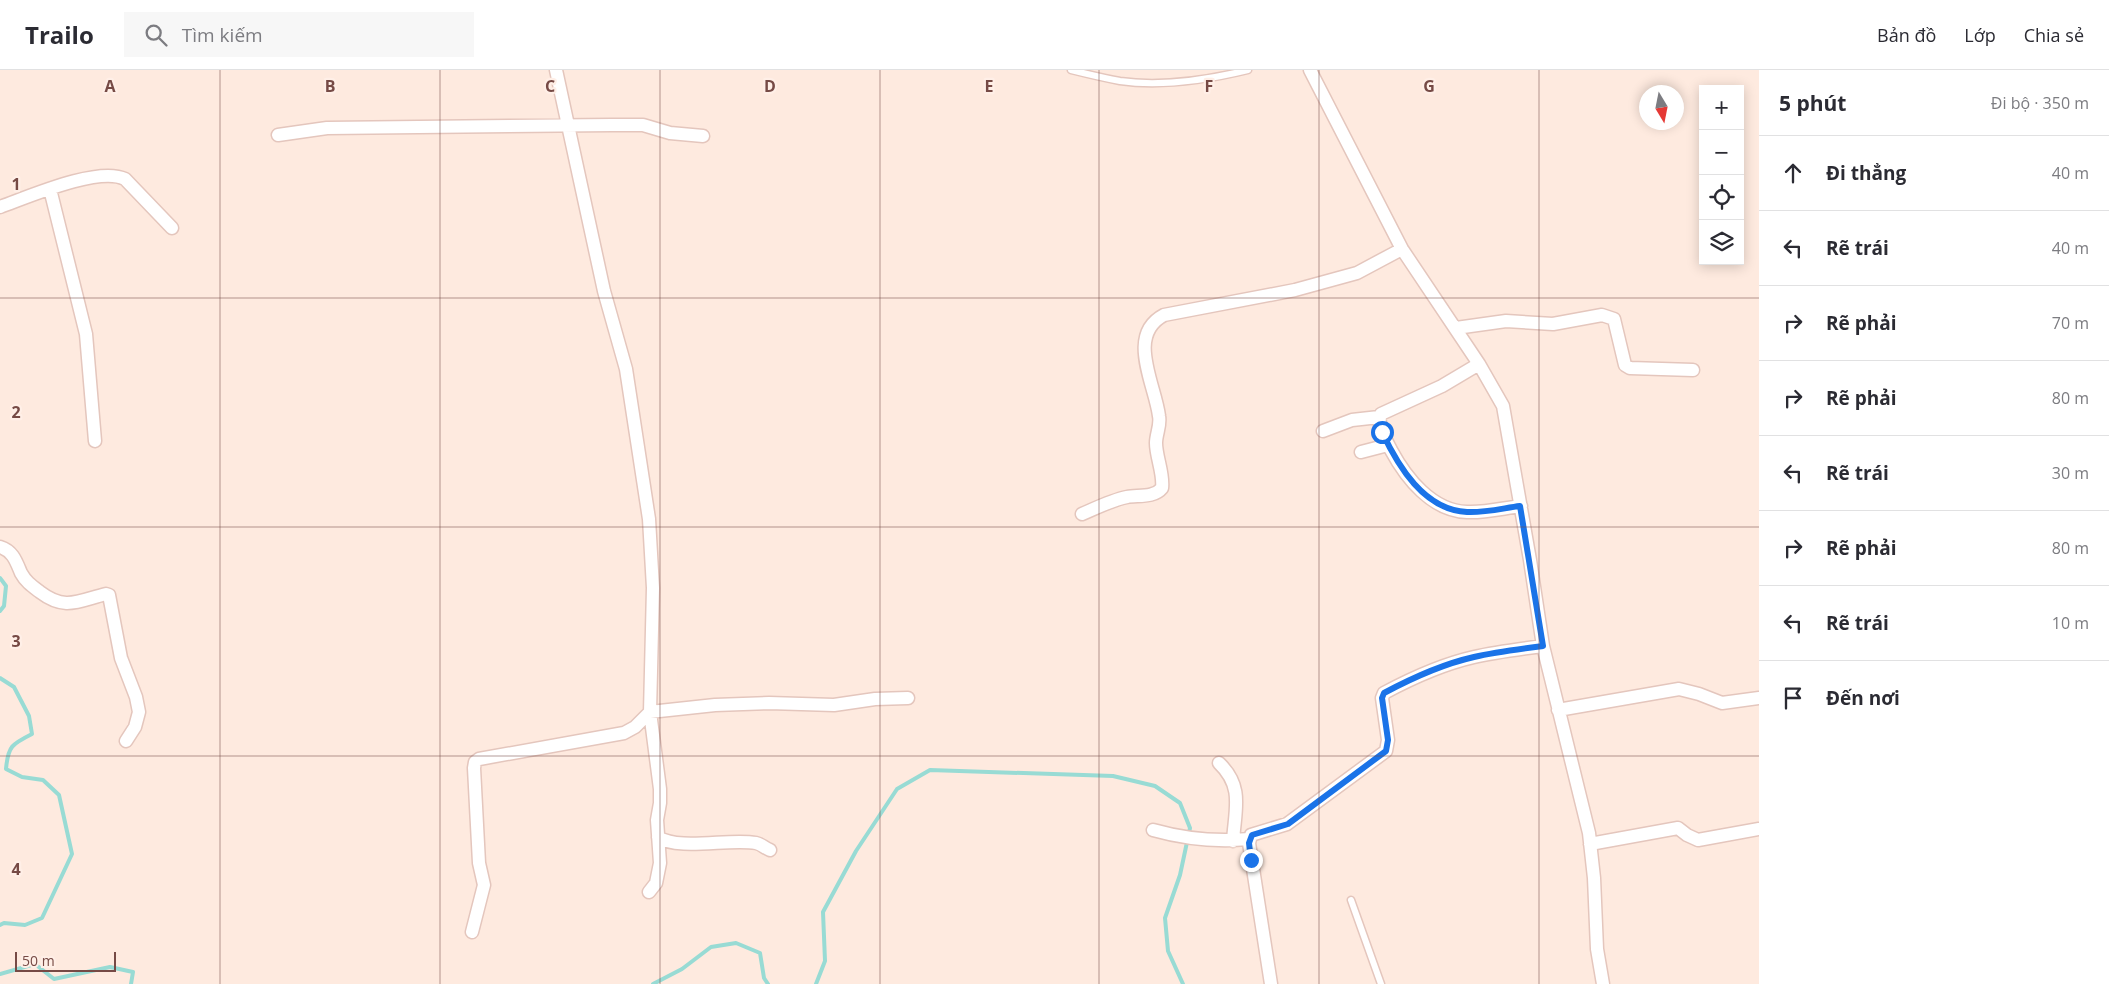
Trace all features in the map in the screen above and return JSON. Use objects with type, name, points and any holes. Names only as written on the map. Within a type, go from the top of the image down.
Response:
[{"type":"street","points":[[556,70],[566,125],[604,291],[626,369],[649,519],[653,588],[650,712],[660,789],[657,820],[659,871],[656,883],[649,892]]},
{"type":"street","points":[[1310,70],[1402,249],[1456,328],[1503,406],[1543,646],[1574,768],[1590,844],[1598,948],[1603,984]]},
{"type":"street","points":[[278,135],[327,128],[643,125],[670,133],[703,136]]},
{"type":"street","points":[[0,207],[50,189],[96,176],[118,176],[125,179],[172,228]]},
{"type":"street","points":[[50,189],[86,334],[95,441]]},
{"type":"street","points":[[1082,514],[1125,497],[1151,495],[1159,492],[1162,488],[1156,440],[1159,416],[1144,341],[1146,333],[1156,319],[1164,315],[1295,290],[1357,273],[1402,249]]},
{"type":"street","points":[[1456,328],[1506,321],[1553,324],[1602,315],[1614,319],[1625,365],[1630,368],[1693,370]]},
{"type":"street","points":[[1323,431],[1352,420],[1379,416],[1442,386],[1479,364]]},
{"type":"street","points":[[1379,416],[1382,432],[1402,470],[1433,500],[1453,509],[1468,512],[1520,506]]},
{"type":"street","points":[[1361,452],[1388,445]]},
{"type":"street","points":[[0,547],[12,554],[28,583],[49,599],[58,603],[66,604],[106,594],[109,595],[121,658],[136,697],[139,712],[135,727],[126,741]]},
{"type":"street","points":[[1271,984],[1250,839],[1252,835],[1288,824],[1386,751],[1388,740],[1382,698],[1384,693],[1427,673],[1459,661],[1543,646]]},
{"type":"street","points":[[1558,710],[1679,689],[1722,703],[1759,698]]},
{"type":"street","points":[[472,932],[484,885],[479,863],[475,762],[479,759],[624,733],[635,727],[650,712],[715,705],[769,703],[834,705],[875,699],[908,698]]},
{"type":"street","points":[[1218,763],[1228,772],[1237,790],[1233,841]]},
{"type":"street","points":[[1590,844],[1678,828],[1686,835],[1698,840],[1759,829]]},
{"type":"street","points":[[1153,830],[1181,838],[1233,841],[1250,839]]},
{"type":"street","points":[[658,837],[664,841],[678,842],[754,843],[770,850]]},
{"type":"lane","points":[[1071,70],[1121,81],[1160,83],[1214,78],[1248,70]]},
{"type":"lane","points":[[1351,900],[1380,984]]},
{"type":"waterway","points":[[0,578],[6,586],[4,606],[0,611]]},
{"type":"waterway","points":[[0,678],[14,687],[29,716],[32,734],[20,740],[12,747],[8,755],[6,769],[22,777],[43,780],[59,795],[72,854],[42,918],[25,925],[4,923],[0,925]]},
{"type":"waterway","points":[[816,984],[825,961],[823,912],[856,851],[897,789],[930,770],[1113,776],[1155,786],[1180,803],[1190,828],[1180,875],[1165,918],[1168,951],[1183,984]]},
{"type":"waterway","points":[[653,984],[682,969],[711,947],[736,943],[760,953],[764,978],[768,984]]},
{"type":"waterway","points":[[0,974],[35,964],[54,979],[110,967],[133,972],[131,984]]},
{"type":"route","points":[[1251,860],[1249,843],[1252,835],[1288,824],[1386,751],[1388,740],[1382,698],[1384,693],[1427,673],[1459,661],[1543,646],[1520,506],[1468,512],[1453,509],[1433,500],[1402,470],[1382,432]]}]
